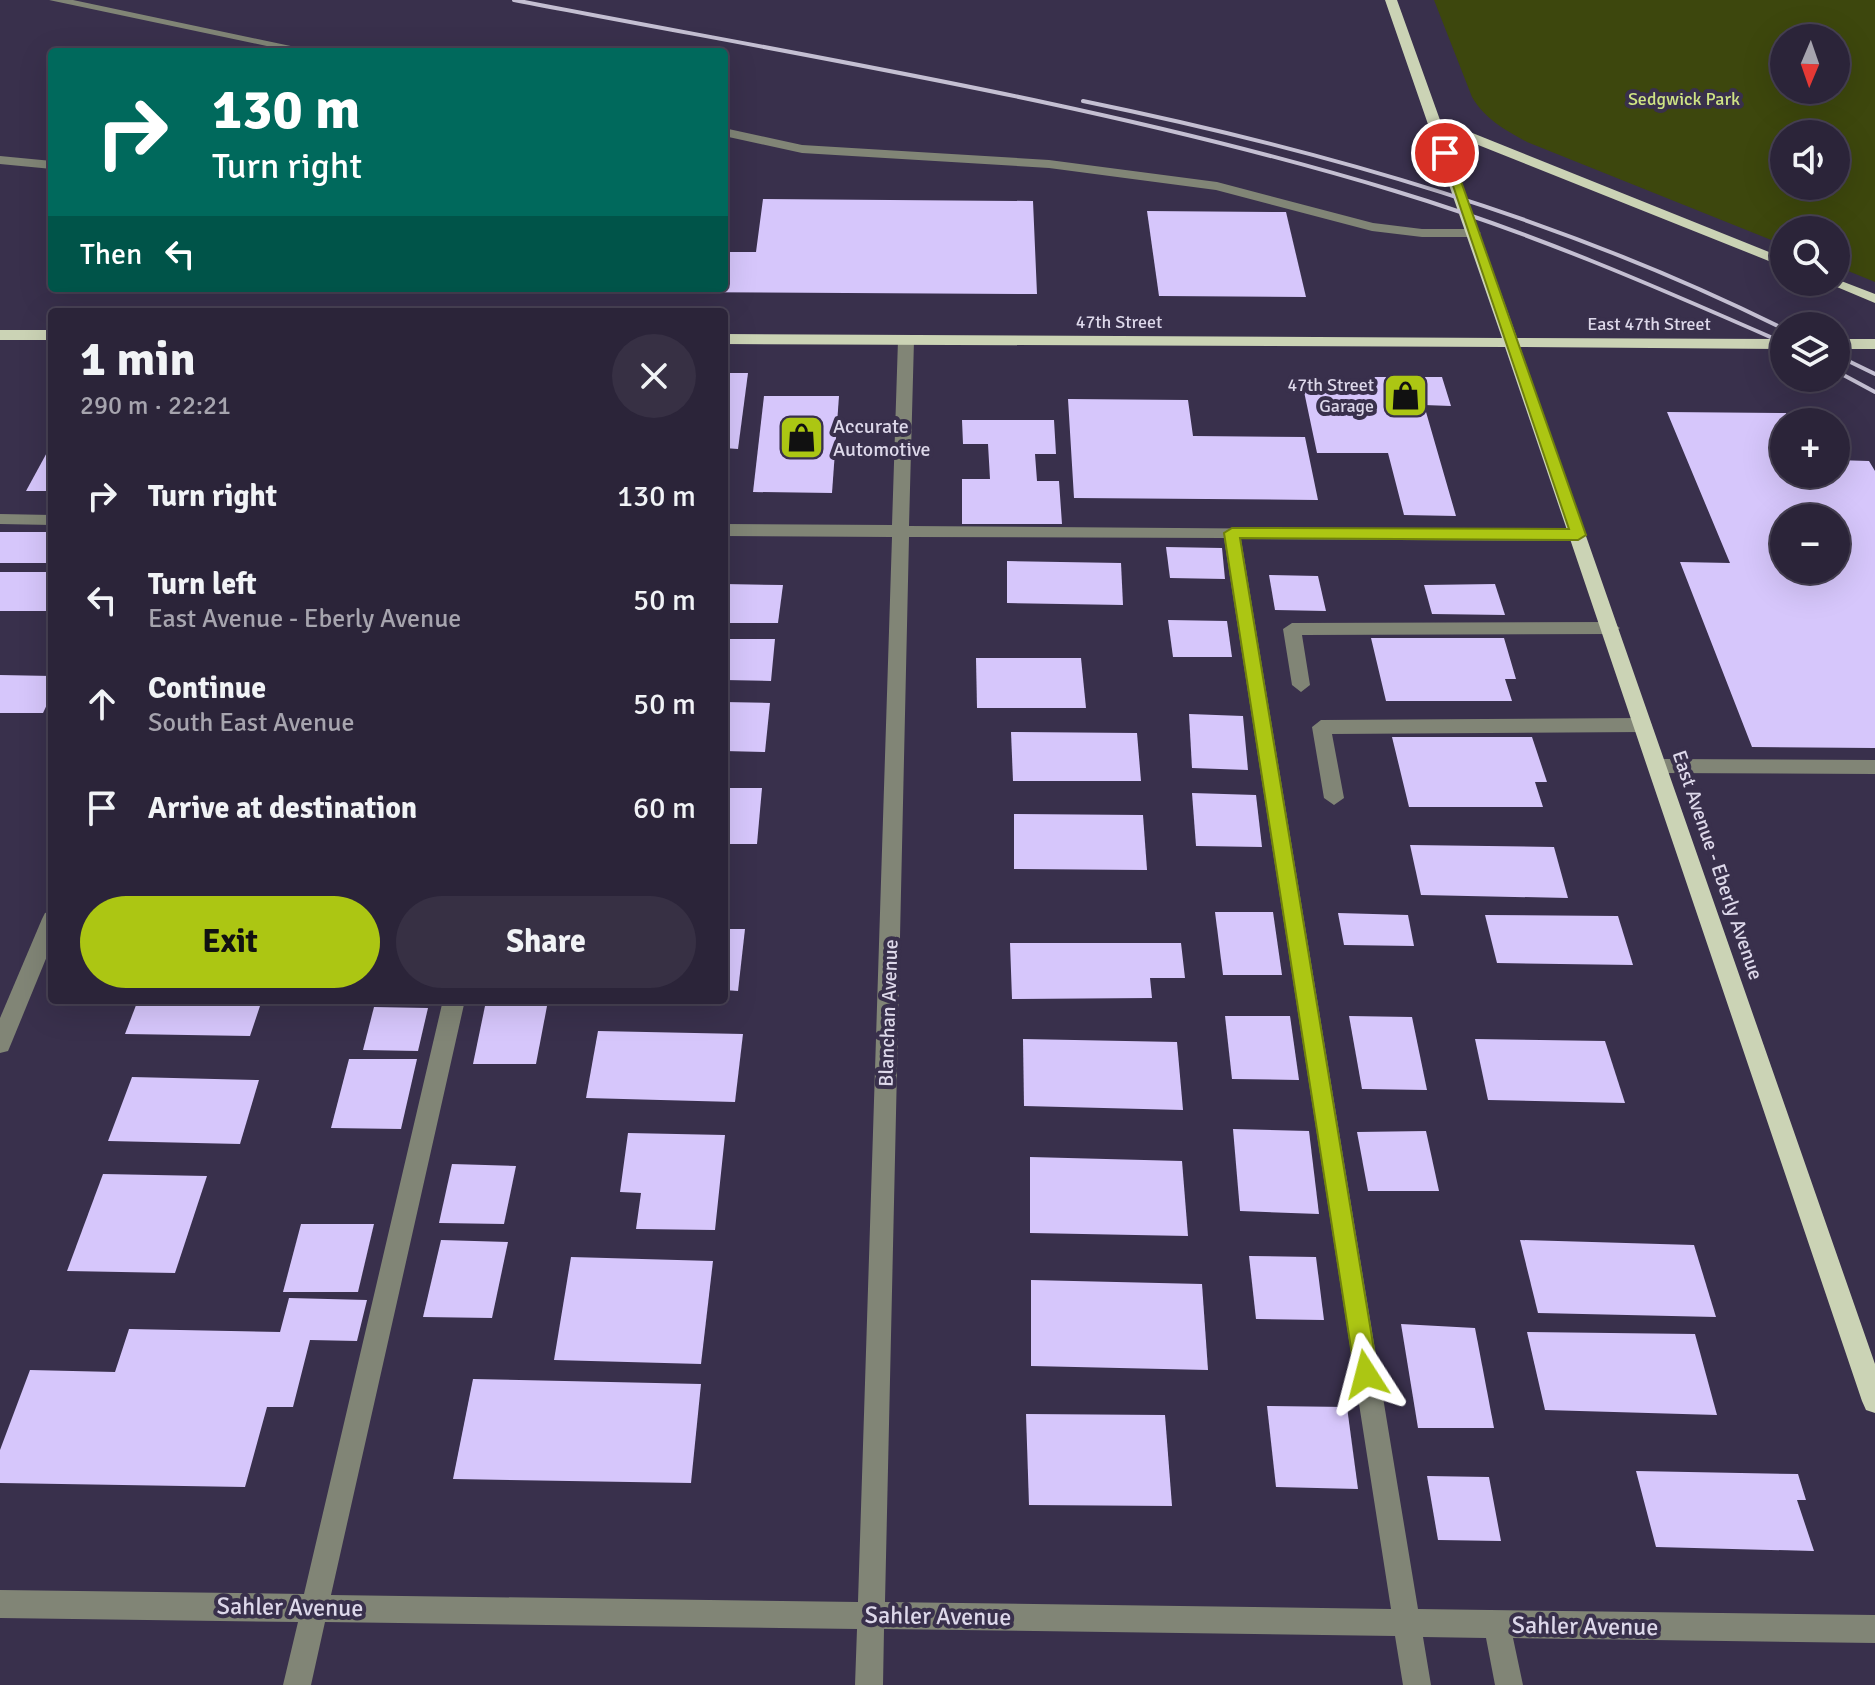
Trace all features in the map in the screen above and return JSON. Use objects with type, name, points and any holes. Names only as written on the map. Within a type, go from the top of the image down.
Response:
[{"type":"main road","name":"East Avenue - Eberly Avenue","points":[[1391,0],[1514,344],[1875,1401]]},
{"type":"main road","points":[[1435,123],[1770,257]]},
{"type":"main road","points":[[1850,289],[1875,299]]},
{"type":"main road","points":[[0,335],[48,335]]},
{"type":"main road","name":"47th Street","points":[[728,339],[1514,344]]},
{"type":"main road","name":"East 47th Street","points":[[1514,344],[1770,344]]},
{"type":"main road","points":[[1850,344],[1875,344]]},
{"type":"street","points":[[55,0],[293,48]]},
{"type":"street","points":[[728,133],[802,149],[1049,164],[1217,186],[1372,227],[1422,233],[1474,233]]},
{"type":"street","points":[[0,160],[48,165]]},
{"type":"street","name":"Blanchan Avenue","points":[[869,1685],[906,340]]},
{"type":"street","points":[[0,519],[48,520]]},
{"type":"street","points":[[728,530],[1578,535]]},
{"type":"street","points":[[1232,533],[1417,1685]]},
{"type":"street","points":[[1301,685],[1292,629],[1611,628]]},
{"type":"street","points":[[1334,798],[1321,727],[1643,725]]},
{"type":"street","points":[[1659,766],[1875,767]]},
{"type":"street","points":[[0,1044],[48,929]]},
{"type":"street","points":[[297,1685],[453,1004]]},
{"type":"street","name":"Sahler Avenue","points":[[0,1604],[1875,1629]]},
{"type":"street","points":[[1497,1625],[1509,1685]]},
{"type":"green space","name":"Sedgwick Park","points":[[1434,0],[1875,0],[1875,282],[1850,272],[1850,216],[1770,216],[1770,239],[1527,142],[1489,118],[1477,105]]},
{"type":"building","points":[[763,199],[1033,201],[1037,294],[660,292],[728,292],[728,252],[756,252]]},
{"type":"building","points":[[1147,211],[1286,212],[1306,297],[1159,296]]},
{"type":"building","points":[[728,373],[748,373],[738,449],[728,448]]},
{"type":"building","points":[[1368,377],[1442,377],[1451,406],[1424,405],[1456,516],[1404,515],[1388,453],[1317,453],[1302,382],[1369,382]]},
{"type":"building","points":[[764,396],[839,396],[832,493],[753,492]]},
{"type":"building","points":[[1068,399],[1188,400],[1193,436],[1305,437],[1318,500],[1074,498]]},
{"type":"building","points":[[1667,412],[1770,413],[1770,488],[1850,488],[1850,460],[1869,461],[1875,471],[1875,748],[1752,747],[1680,562],[1730,563]]},
{"type":"building","points":[[962,420],[1054,420],[1056,454],[1035,454],[1037,481],[1059,481],[1062,524],[962,524],[962,479],[990,479],[988,444],[963,444]]},
{"type":"building","points":[[48,451],[48,491],[26,491]]},
{"type":"building","points":[[0,532],[48,532],[48,563],[0,563]]},
{"type":"building","points":[[1166,547],[1222,548],[1225,579],[1170,578]]},
{"type":"building","points":[[1007,561],[1121,563],[1123,605],[1007,603]]},
{"type":"building","points":[[0,572],[48,572],[48,611],[0,611]]},
{"type":"building","points":[[1269,575],[1318,576],[1326,611],[1275,610]]},
{"type":"building","points":[[728,584],[783,585],[778,623],[728,623]]},
{"type":"building","points":[[1495,584],[1505,615],[1432,614],[1424,585]]},
{"type":"building","points":[[1168,620],[1227,621],[1232,657],[1173,657]]},
{"type":"building","points":[[1371,638],[1504,638],[1516,679],[1505,679],[1512,701],[1386,701]]},
{"type":"building","points":[[728,639],[775,639],[771,681],[728,680]]},
{"type":"building","points":[[976,658],[1081,658],[1086,708],[977,708]]},
{"type":"building","points":[[0,675],[48,676],[48,702],[43,713],[0,713]]},
{"type":"building","points":[[728,702],[770,703],[765,752],[728,751]]},
{"type":"building","points":[[1189,714],[1243,716],[1248,770],[1192,768]]},
{"type":"building","points":[[1011,732],[1137,733],[1141,781],[1013,781]]},
{"type":"building","points":[[1392,737],[1532,737],[1547,782],[1535,782],[1543,807],[1409,807]]},
{"type":"building","points":[[728,788],[762,788],[757,844],[728,844]]},
{"type":"building","points":[[1192,793],[1256,795],[1262,847],[1196,846]]},
{"type":"building","points":[[1014,814],[1143,815],[1147,870],[1014,869]]},
{"type":"building","points":[[1410,845],[1554,847],[1568,898],[1421,895]]},
{"type":"building","points":[[1215,912],[1273,912],[1282,975],[1223,975]]},
{"type":"building","points":[[1338,913],[1408,915],[1414,946],[1344,945]]},
{"type":"building","points":[[1485,915],[1618,916],[1633,965],[1497,963]]},
{"type":"building","points":[[728,929],[745,929],[738,991],[728,990]]},
{"type":"building","points":[[1010,943],[1181,943],[1185,978],[1150,978],[1152,998],[1012,999]]},
{"type":"building","points":[[136,1004],[261,1004],[250,1036],[125,1034]]},
{"type":"building","points":[[485,1006],[547,1006],[536,1064],[473,1064]]},
{"type":"building","points":[[374,1007],[428,1008],[418,1051],[363,1050]]},
{"type":"building","points":[[1225,1016],[1290,1016],[1299,1080],[1232,1079]]},
{"type":"building","points":[[1349,1016],[1412,1017],[1427,1090],[1362,1089]]},
{"type":"building","points":[[598,1031],[743,1034],[735,1102],[586,1098]]},
{"type":"building","points":[[1023,1039],[1177,1042],[1183,1110],[1024,1106]]},
{"type":"building","points":[[1475,1039],[1605,1041],[1625,1103],[1488,1100]]},
{"type":"building","points":[[349,1059],[417,1059],[401,1129],[331,1128]]},
{"type":"building","points":[[132,1077],[259,1080],[240,1144],[108,1141]]},
{"type":"building","points":[[1233,1129],[1309,1131],[1319,1214],[1240,1211]]},
{"type":"building","points":[[1426,1131],[1439,1191],[1368,1191],[1357,1132]]},
{"type":"building","points":[[628,1133],[725,1135],[715,1230],[636,1229],[641,1193],[620,1192]]},
{"type":"building","points":[[1030,1157],[1182,1161],[1188,1236],[1030,1233]]},
{"type":"building","points":[[452,1164],[516,1166],[504,1224],[439,1223]]},
{"type":"building","points":[[103,1174],[207,1176],[175,1273],[67,1271]]},
{"type":"building","points":[[301,1224],[374,1224],[358,1292],[283,1292]]},
{"type":"building","points":[[441,1240],[508,1242],[492,1318],[423,1317]]},
{"type":"building","points":[[1520,1240],[1694,1245],[1716,1317],[1538,1313]]},
{"type":"building","points":[[1249,1256],[1316,1257],[1324,1320],[1256,1319]]},
{"type":"building","points":[[571,1257],[713,1261],[701,1364],[554,1360]]},
{"type":"building","points":[[1031,1280],[1202,1284],[1208,1370],[1031,1366]]},
{"type":"building","points":[[289,1298],[367,1300],[357,1341],[310,1340],[293,1407],[267,1407],[245,1487],[0,1483],[0,1450],[30,1370],[115,1372],[129,1329],[280,1332]]},
{"type":"building","points":[[1401,1324],[1475,1328],[1494,1428],[1418,1428]]},
{"type":"building","points":[[1527,1332],[1695,1334],[1717,1415],[1545,1410]]},
{"type":"building","points":[[473,1379],[701,1384],[691,1483],[453,1479]]},
{"type":"building","points":[[1267,1406],[1347,1407],[1358,1489],[1276,1487]]},
{"type":"building","points":[[1026,1414],[1165,1415],[1172,1506],[1029,1505]]},
{"type":"building","points":[[1636,1471],[1798,1474],[1806,1500],[1797,1500],[1814,1551],[1656,1547]]},
{"type":"building","points":[[1427,1476],[1489,1477],[1501,1541],[1438,1540]]},
{"type":"railway","points":[[514,0],[957,84],[1177,132],[1287,160],[1494,224],[1640,281],[1770,337]]},
{"type":"railway","points":[[1083,101],[1264,142],[1441,192],[1615,254],[1770,322]]},
{"type":"railway","points":[[1850,362],[1875,374]]},
{"type":"railway","points":[[1850,379],[1875,392]]},
{"type":"place","name":"47th Street Garage","points":[[1405,395]]},
{"type":"place","name":"Accurate Automotive","points":[[802,437]]},
{"type":"route","points":[[1366,1374],[1232,533],[1578,535],[1445,153]]}]
